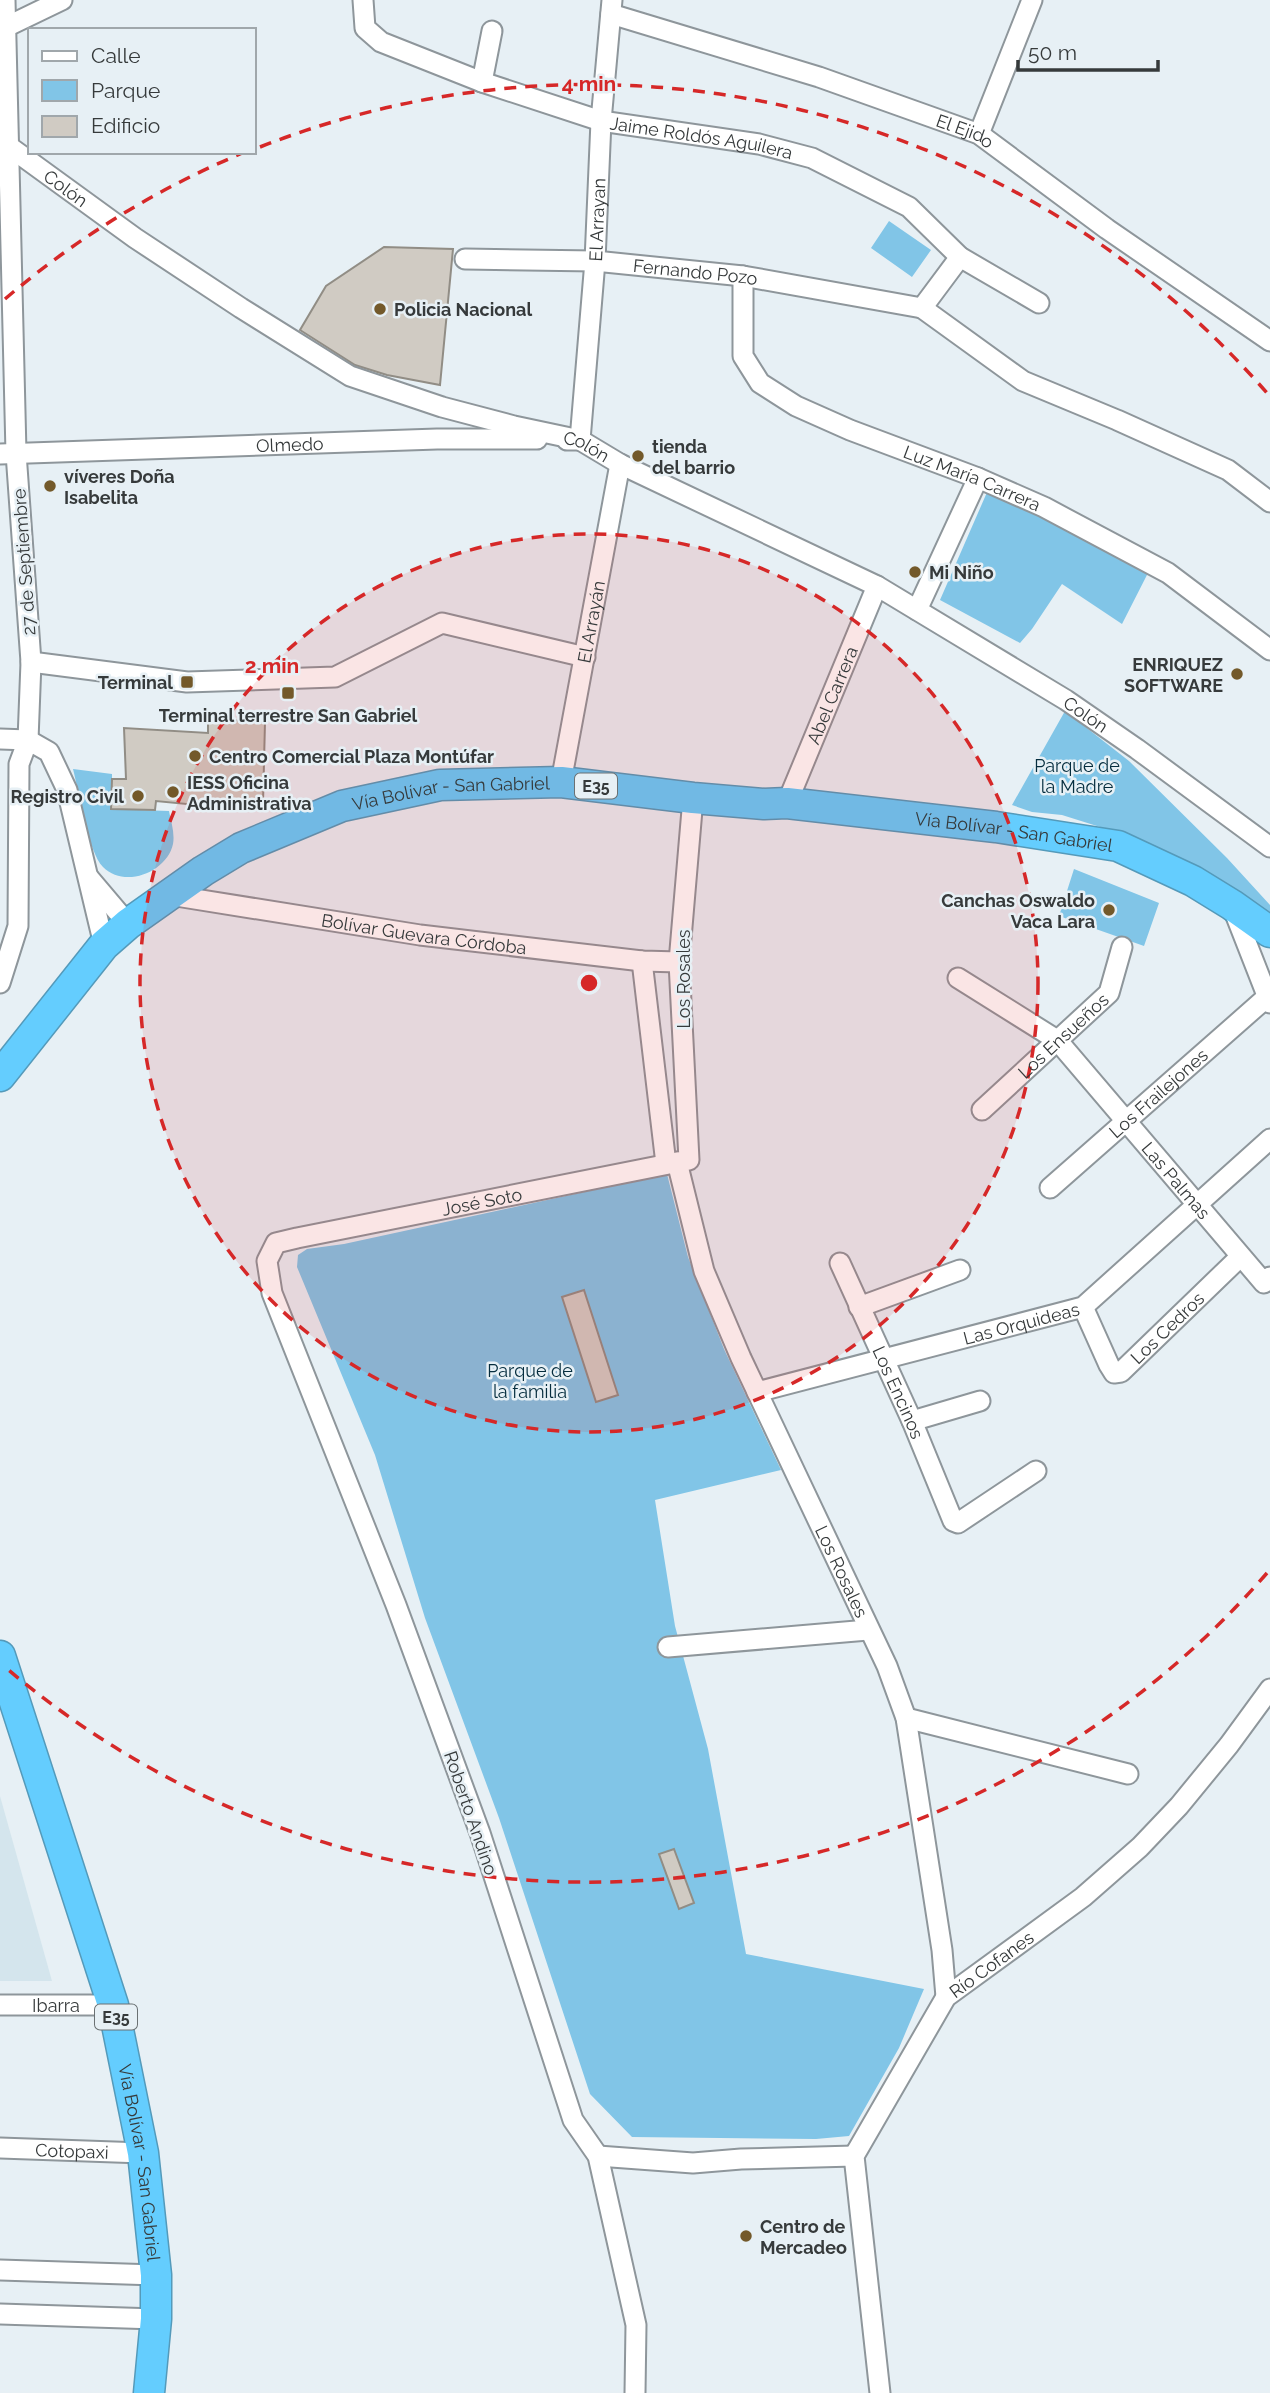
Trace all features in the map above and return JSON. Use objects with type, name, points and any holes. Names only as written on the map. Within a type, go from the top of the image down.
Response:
[{"type":"highway","name":"Vía Bolívar - San Gabriel","points":[[0,1076],[104,946],[128,924],[203,871],[241,848],[342,806],[440,785],[561,782],[693,798],[764,804],[788,803],[996,827],[1118,846],[1193,881],[1270,932]]},
{"type":"highway","name":"Vía Bolívar - San Gabriel","points":[[0,1656],[113,2005],[144,2153],[156,2275],[156,2319],[149,2393]]},
{"type":"street","name":"27 de Septiembre","points":[[0,983],[18,926],[19,764],[28,740],[31,662],[8,453],[3,145],[5,0]]},
{"type":"street","points":[[6,27],[62,0]]},
{"type":"street","name":"Jaime Roldós Aguilera","points":[[363,0],[365,28],[381,42],[482,82],[601,121],[759,144],[812,158],[909,207],[960,257],[1039,303]]},
{"type":"street","points":[[979,134],[1032,0]]},
{"type":"street","name":"El Ejido","points":[[612,7],[819,76],[979,134],[1107,229],[1270,341]]},
{"type":"street","name":"El Arrayan","points":[[580,440],[595,261],[601,121],[612,7]]},
{"type":"street","points":[[482,82],[492,31]]},
{"type":"street","name":"Colón","points":[[3,145],[241,308],[350,376],[442,407],[580,440],[620,464],[877,586],[1066,700],[1270,847]]},
{"type":"street","points":[[922,308],[960,257]]},
{"type":"street","name":"Fernando Pozo","points":[[465,259],[595,261],[743,276],[922,308],[1023,381],[1228,470],[1270,502]]},
{"type":"street","name":"Luz María Carrera","points":[[743,276],[743,356],[760,383],[796,406],[850,430],[978,478],[1044,507],[1168,573],[1270,650]]},
{"type":"street","points":[[437,439],[442,407]]},
{"type":"street","name":"Olmedo","points":[[8,453],[437,439],[580,440]]},
{"type":"street","name":"El Arrayán","points":[[561,782],[620,464]]},
{"type":"street","points":[[917,610],[978,478]]},
{"type":"street","name":"Abel Carrera","points":[[788,803],[877,586]]},
{"type":"street","points":[[31,662],[187,682],[335,677],[442,623],[585,657]]},
{"type":"street","points":[[0,739],[28,740],[49,752],[67,790],[104,946]]},
{"type":"street","name":"Los Rosales","points":[[693,798],[679,962],[678,1162],[704,1271],[757,1392],[887,1666],[906,1718],[942,1950],[946,1997]]},
{"type":"street","points":[[88,877],[128,924]]},
{"type":"street","name":"Bolívar Guevara Córdoba","points":[[170,895],[420,935],[642,961],[679,962]]},
{"type":"street","points":[[1232,905],[1268,1000]]},
{"type":"street","name":"Los Ensueños","points":[[982,1110],[1109,993],[1122,947]]},
{"type":"street","points":[[642,961],[678,1162]]},
{"type":"street","name":"Las Palmas","points":[[958,978],[1058,1040],[1240,1257],[1264,1283],[1270,1277]]},
{"type":"street","name":"Los Frailejones","points":[[1050,1188],[1268,1000]]},
{"type":"street","name":"Las Orquideas","points":[[757,1392],[1083,1307],[1270,1139]]},
{"type":"street","name":"José Soto","points":[[276,1243],[678,1162]]},
{"type":"street","name":"Roberto Andino","points":[[276,1243],[267,1261],[272,1293],[396,1605],[475,1821],[573,2120],[598,2156],[636,2325],[635,2393]]},
{"type":"street","name":"Los Cedros","points":[[1083,1307],[1109,1365],[1114,1373],[1121,1372],[1240,1257]]},
{"type":"street","name":"Los Encinos","points":[[839,1263],[886,1360],[953,1521],[958,1523],[1036,1471]]},
{"type":"street","points":[[859,1307],[960,1270]]},
{"type":"street","points":[[912,1420],[980,1401]]},
{"type":"street","points":[[668,1647],[868,1630]]},
{"type":"street","name":"Río Cofanes","points":[[854,2156],[946,1997],[1083,1897],[1140,1847],[1204,1775],[1270,1689]]},
{"type":"street","points":[[906,1718],[1128,1774]]},
{"type":"street","name":"Ibarra","points":[[0,2005],[113,2005]]},
{"type":"street","name":"Cotopaxi","points":[[0,2148],[144,2153]]},
{"type":"street","points":[[598,2156],[693,2163],[854,2156],[880,2393]]},
{"type":"street","points":[[0,2270],[156,2275]]},
{"type":"street","points":[[0,2314],[156,2319]]},
{"type":"shaded area","points":[[0,1796],[52,1981],[0,1981]]},
{"type":"green space","points":[[889,221],[931,250],[912,277],[871,248]]},
{"type":"green space","points":[[988,490],[1149,571],[1122,624],[1062,584],[1020,643],[940,600]]},
{"type":"green space","name":"Parque de la Madre","points":[[1065,711],[1129,761],[1227,858],[1270,905],[1270,918],[1132,837],[1062,815],[1032,812],[1012,805]]},
{"type":"green space","points":[[73,769],[112,774],[112,809],[169,811],[173,844],[163,862],[144,874],[133,877],[122,877],[103,867],[88,835]]},
{"type":"green space","name":"Canchas Oswaldo Vaca Lara","points":[[1074,869],[1159,903],[1144,946],[1059,916]]},
{"type":"green space","name":"Parque de la familia","points":[[667,1174],[688,1257],[724,1349],[781,1470],[655,1500],[675,1626],[708,1749],[746,1954],[924,1989],[899,2048],[849,2136],[816,2139],[632,2137],[590,2094],[499,1818],[425,1618],[375,1455],[297,1267],[298,1255],[307,1249],[344,1244]]},
{"type":"building","name":"Policia Nacional","points":[[384,247],[453,249],[440,385],[387,375],[355,365],[300,330],[326,286]]},
{"type":"building","name":"Centro Comercial Plaza Montúfar","points":[[208,719],[265,722],[263,803],[251,802],[249,810],[156,801],[155,810],[111,809],[112,779],[126,779],[124,728],[208,733]]},
{"type":"building","points":[[584,1290],[618,1395],[596,1402],[562,1297]]},
{"type":"building","points":[[674,1849],[694,1903],[679,1909],[659,1854]]},
{"type":"place","name":"Policia Nacional","points":[[380,309]]},
{"type":"place","name":"tienda del barrio","points":[[638,456]]},
{"type":"place","name":"víveres Doña Isabelita","points":[[50,486]]},
{"type":"place","name":"Mi Niño","points":[[915,572]]},
{"type":"place","name":"ENRIQUEZ SOFTWARE","points":[[1237,674]]},
{"type":"place","name":"Terminal","points":[[187,682]]},
{"type":"place","name":"Terminal terrestre San Gabriel","points":[[288,693]]},
{"type":"place","name":"Centro Comercial Plaza Montúfar","points":[[195,756]]},
{"type":"place","name":"IESS Oficina Administrativa","points":[[173,792]]},
{"type":"place","name":"Registro Civil","points":[[138,796]]},
{"type":"place","name":"Canchas Oswaldo Vaca Lara","points":[[1109,910]]},
{"type":"place","name":"Centro de Mercadeo","points":[[746,2236]]}]
